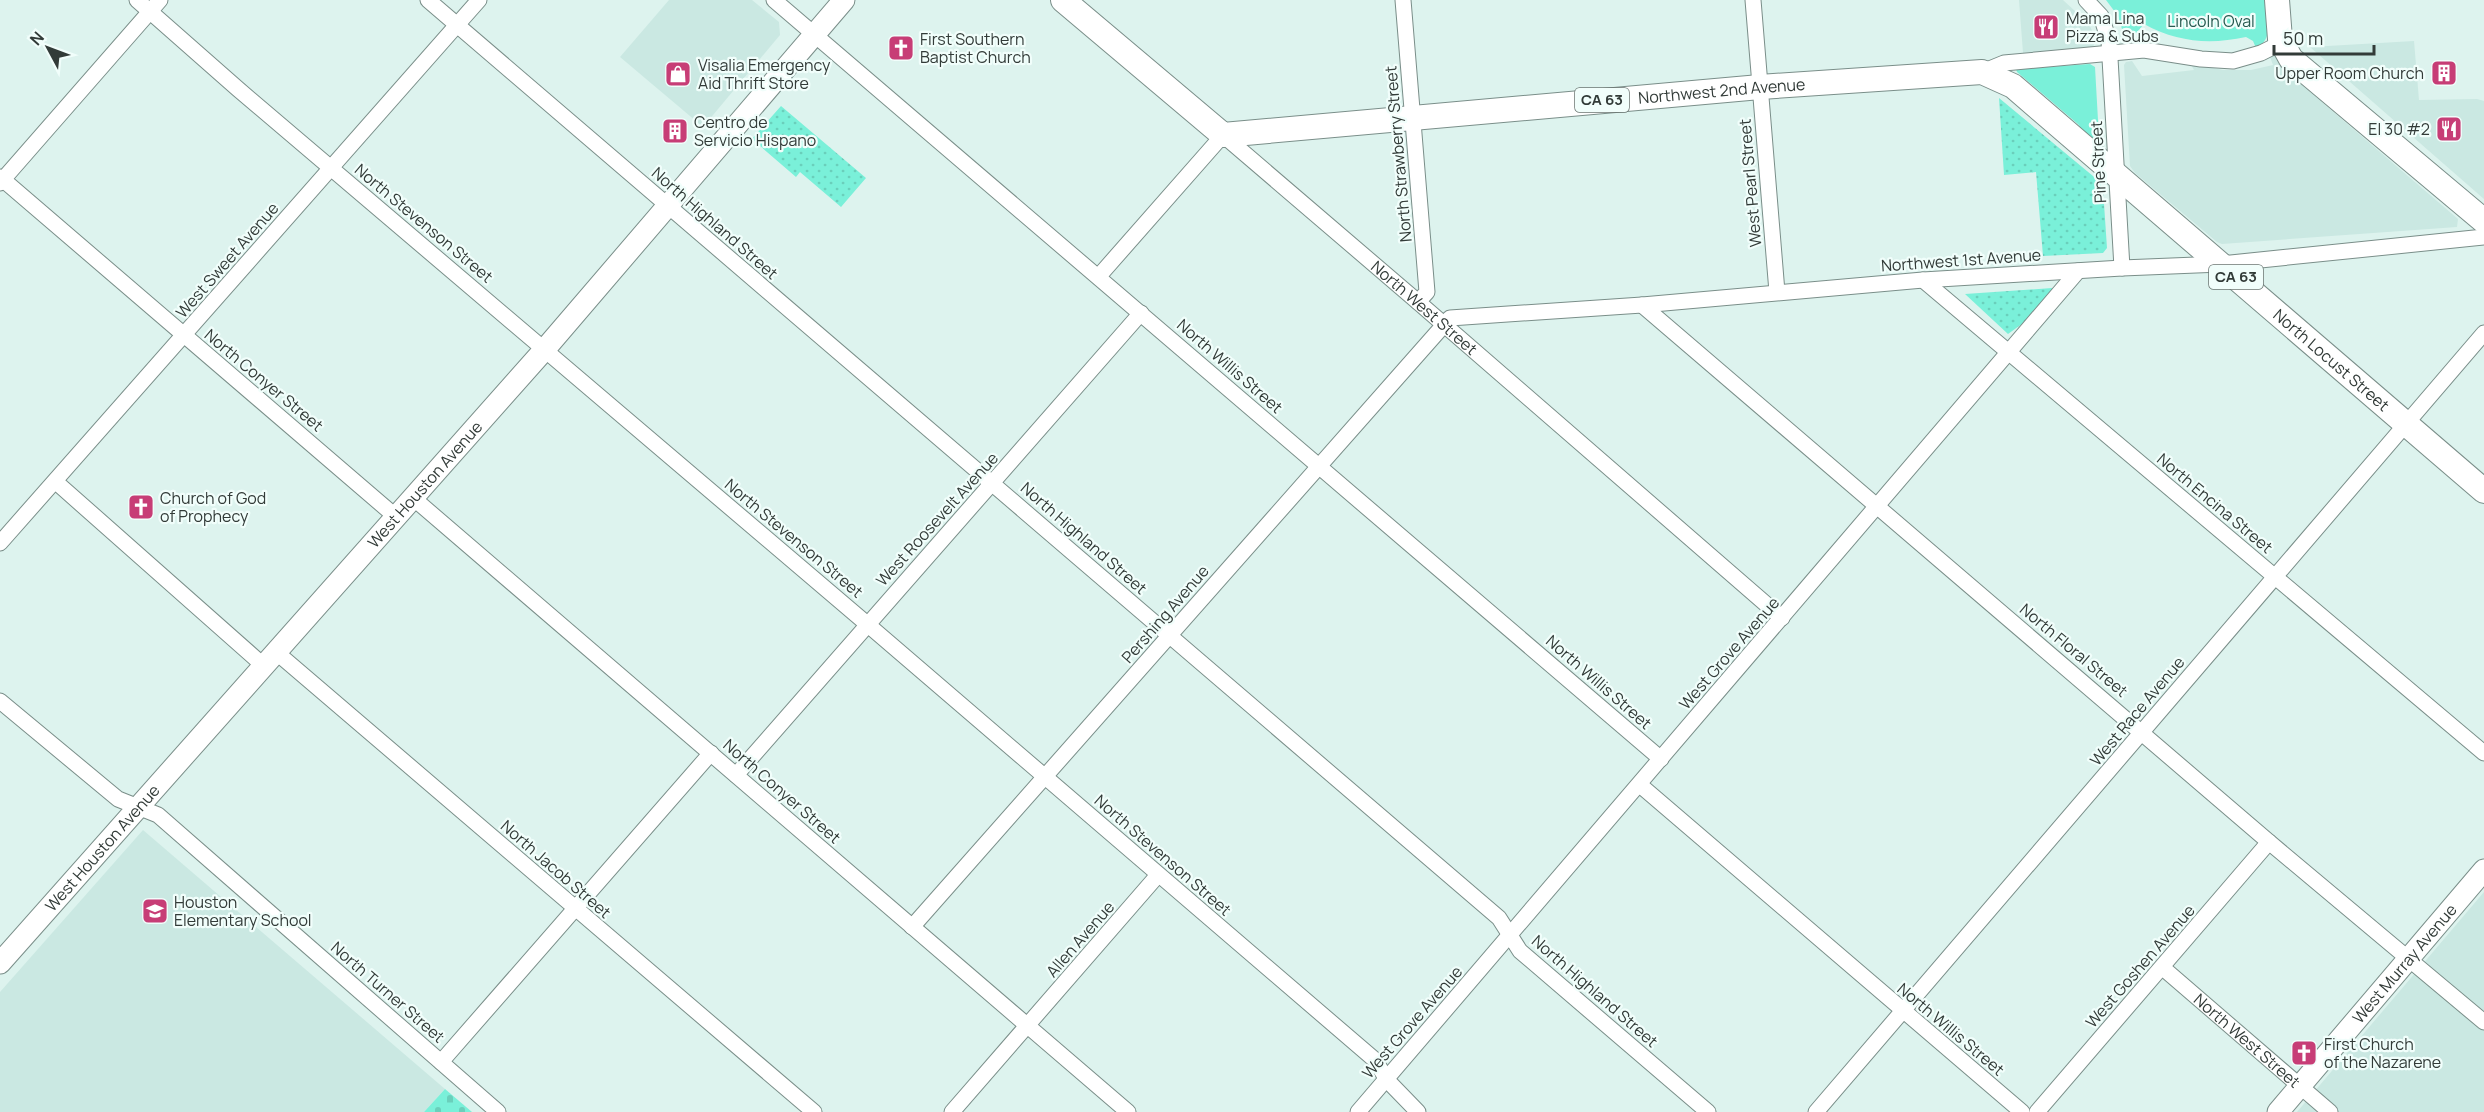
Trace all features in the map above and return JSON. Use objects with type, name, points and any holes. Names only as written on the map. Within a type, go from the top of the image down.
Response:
[{"type":"main road","name":"West Houston Avenue","points":[[0,963],[544,349],[844,0]]},
{"type":"main road","name":"North West Street","points":[[1063,0],[1223,135]]},
{"type":"main road","points":[[2277,0],[2280,39],[2298,65],[2484,221]]},
{"type":"main road","name":"Northwest 2nd Avenue","points":[[1223,135],[1760,87],[1982,72]]},
{"type":"main road","name":"North Locust Street","points":[[1982,72],[2013,86],[2484,491]]},
{"type":"main road","name":"West Murray Avenue","points":[[2278,1112],[2484,870]]},
{"type":"street","name":"North Stevenson Street","points":[[137,0],[155,6],[331,168],[1375,1060],[1387,1080],[1418,1112]]},
{"type":"street","name":"North Highland Street","points":[[428,0],[1499,918],[1520,951],[1708,1112]]},
{"type":"street","name":"West Sweet Avenue","points":[[0,543],[479,0]]},
{"type":"street","name":"North Willis Street","points":[[774,0],[1661,759]]},
{"type":"street","name":"North Strawberry Street","points":[[1403,0],[1427,292],[1418,302]]},
{"type":"street","name":"West Pearl Street","points":[[1753,0],[1777,292]]},
{"type":"street","points":[[2086,0],[2106,25],[2111,55],[2144,50],[2233,61],[2260,54],[2273,47],[2280,39]]},
{"type":"street","points":[[1,180],[155,6]]},
{"type":"street","name":"Northwest 2nd Avenue","points":[[1982,72],[2004,63],[2111,55]]},
{"type":"street","name":"Pine Street","points":[[2111,55],[2122,268]]},
{"type":"street","points":[[1099,276],[1223,135]]},
{"type":"street","name":"North West Street","points":[[1223,135],[1782,618]]},
{"type":"street","name":"North Conyer Street","points":[[1,180],[395,516]]},
{"type":"street","name":"Northwest 1st Avenue","points":[[1444,325],[1450,318],[1642,305],[1923,280],[2221,264],[2484,237]]},
{"type":"street","name":"West Grove Avenue","points":[[1358,1112],[2078,271]]},
{"type":"street","name":"North Encina Street","points":[[1923,280],[2484,753]]},
{"type":"street","name":"North Floral Street","points":[[1642,305],[2484,1022]]},
{"type":"street","name":"West Roosevelt Avenue","points":[[736,775],[1141,313]]},
{"type":"street","name":"Pershing Avenue","points":[[912,927],[1321,467],[1444,325]]},
{"type":"street","name":"West Race Avenue","points":[[1816,1112],[1904,1013],[2484,333]]},
{"type":"street","name":"North Jacob Street","points":[[56,482],[575,908],[814,1112]]},
{"type":"street","name":"North Conyer Street","points":[[412,497],[1128,1112]]},
{"type":"street","name":"North Turner Street","points":[[0,701],[118,799],[158,814],[498,1112]]},
{"type":"street","points":[[441,1062],[711,753]]},
{"type":"street","name":"North Willis Street","points":[[1640,785],[2022,1112]]},
{"type":"street","name":"West Goshen Avenue","points":[[2037,1112],[2270,842]]},
{"type":"street","name":"Allen Avenue","points":[[952,1112],[1158,875]]},
{"type":"street","name":"North West Street","points":[[2163,968],[2330,1112]]},
{"type":"shaded area","points":[[669,0],[752,0],[779,22],[780,35],[703,127],[620,57]]},
{"type":"shaded area","points":[[2019,0],[2063,0],[2089,24],[2094,35],[2094,45],[2089,50],[2023,53]]},
{"type":"shaded area","points":[[2414,41],[2419,100],[2477,99],[2484,101],[2484,199],[2310,47]]},
{"type":"shaded area","points":[[2274,53],[2295,79],[2458,219],[2457,227],[2222,244],[2135,173],[2130,166],[2124,65],[2126,62],[2132,61],[2142,76],[2194,70],[2190,63],[2223,70],[2251,70],[2273,65],[2269,54]]},
{"type":"shaded area","name":"Houston Elementary School","points":[[143,830],[445,1089],[424,1112],[0,1112],[0,992]]},
{"type":"shaded area","points":[[2484,892],[2484,1112],[2297,1112]]},
{"type":"green space","name":"Lincoln Oval","points":[[2106,0],[2267,0],[2268,34],[2262,44],[2256,48],[2253,41],[2246,37],[2219,41],[2194,40],[2169,35],[2144,24],[2131,39],[2125,39],[2118,16]]},
{"type":"green space","points":[[2090,64],[2095,67],[2099,138],[2093,143],[2083,134],[2079,125],[2016,69]]},
{"type":"green space","points":[[1999,98],[2099,181],[2103,189],[2107,248],[2103,253],[2043,256],[2036,172],[2004,175]]},
{"type":"green space","points":[[781,106],[866,178],[841,207],[800,172],[796,177],[752,139]]},
{"type":"green space","points":[[2052,288],[2053,296],[2040,311],[2008,334],[1965,294]]},
{"type":"green space","points":[[445,1089],[472,1112],[424,1112]]},
{"type":"place","name":"Mama Lina Pizza & Subs","points":[[2046,27]]},
{"type":"place","name":"First Southern Baptist Church","points":[[901,48]]},
{"type":"place","name":"Upper Room Church","points":[[2444,73]]},
{"type":"place","name":"Visalia Emergency Aid Thrift Store","points":[[678,74]]},
{"type":"place","name":"El 30 #2","points":[[2449,129]]},
{"type":"place","name":"Centro de Servicio Hispano","points":[[675,131]]},
{"type":"place","name":"Church of God of Prophecy","points":[[141,507]]},
{"type":"place","name":"Houston Elementary School","points":[[155,911]]},
{"type":"place","name":"First Church of the Nazarene","points":[[2304,1053]]}]
